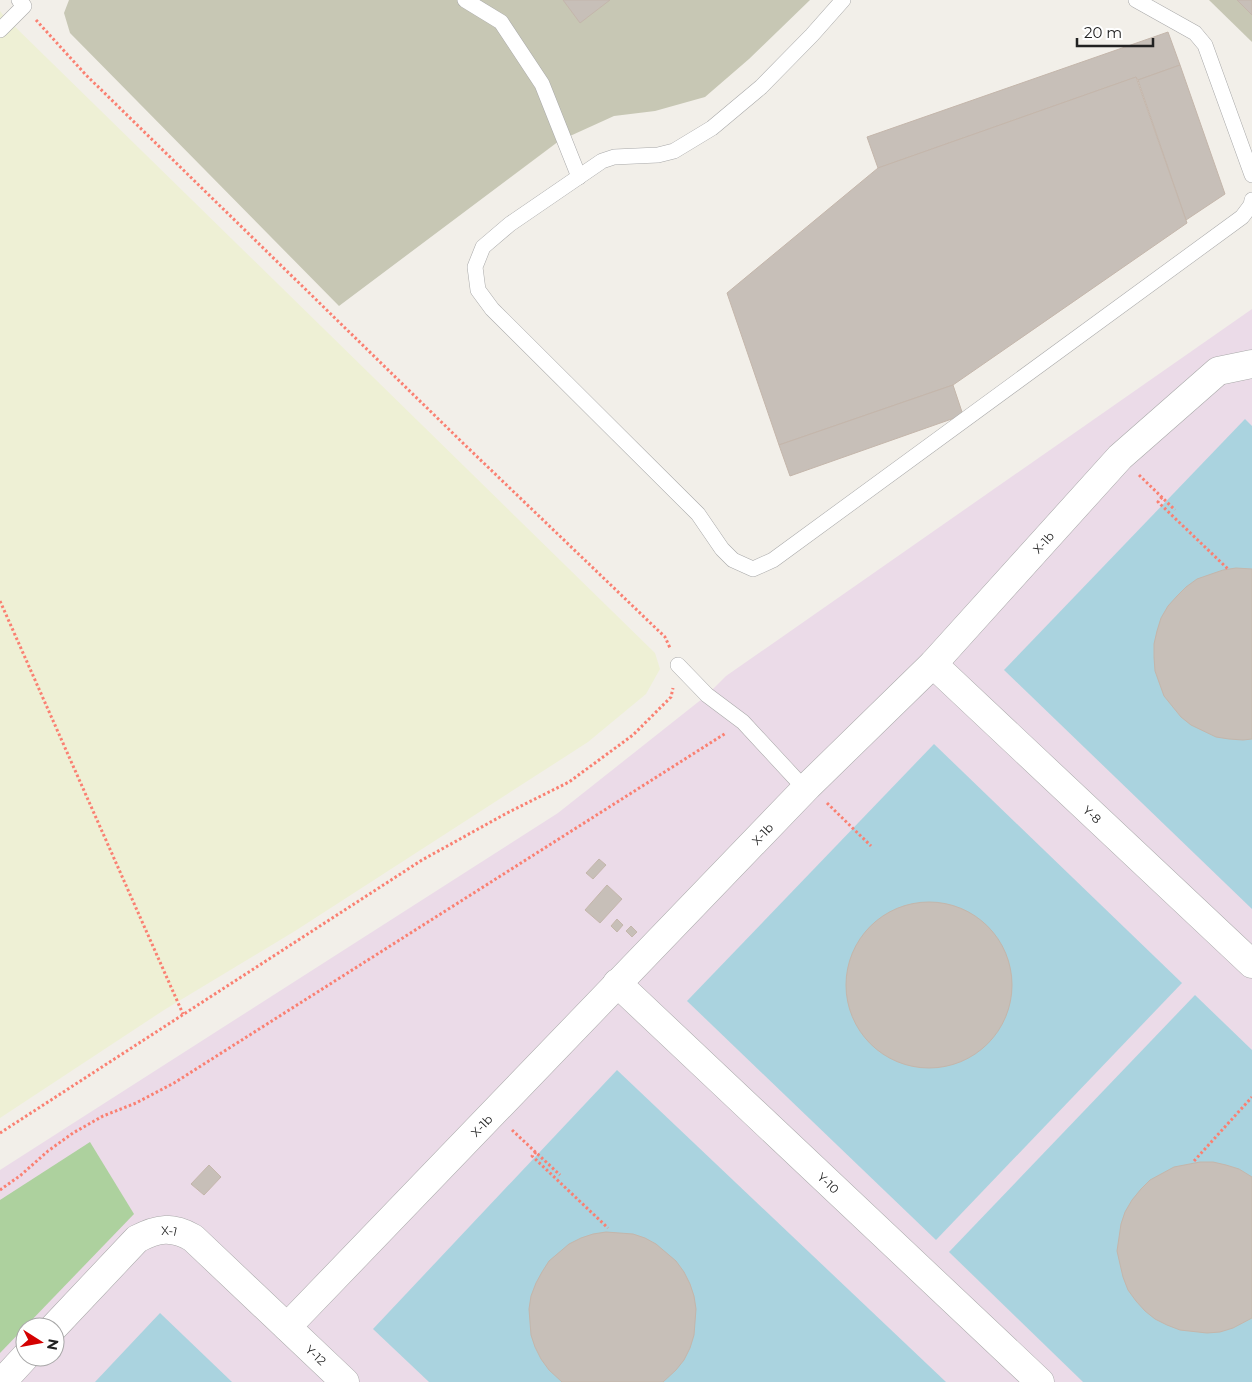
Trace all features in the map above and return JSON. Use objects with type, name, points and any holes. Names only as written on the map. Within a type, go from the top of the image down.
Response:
[{"type":"street","name":"X-1b","points":[[287,1327],[806,787],[933,664],[1120,457],[1218,371],[1252,364]]},
{"type":"street","name":"Y-8","points":[[933,664],[1252,964]]},
{"type":"street","name":"Y-10","points":[[617,983],[1040,1382]]},
{"type":"street","name":"X-1","points":[[63,1317],[137,1239],[147,1233],[170,1229],[183,1232],[193,1238],[287,1327]]},
{"type":"street","name":"Y-12","points":[[287,1327],[345,1382]]},
{"type":"street","points":[[2,1382],[16,1367]]},
{"type":"lane","points":[[464,0],[501,22],[542,84],[579,177]]},
{"type":"lane","points":[[844,0],[761,87],[712,128],[674,151],[658,155],[614,157],[602,161],[510,224],[483,247],[475,267],[478,290],[492,309],[698,514],[722,549],[733,560],[753,569],[774,560],[1242,217],[1251,205],[1252,200]]},
{"type":"lane","points":[[1136,0],[1196,33],[1205,45],[1252,175]]},
{"type":"lane","points":[[0,30],[22,3]]},
{"type":"lane","points":[[678,665],[707,695],[743,722],[806,787]]},
{"type":"path","points":[[0,1133],[422,860],[506,813],[569,782],[632,735],[671,697],[678,665],[665,637],[466,446],[86,75],[22,3]]},
{"type":"path","points":[[1120,457],[1175,510]]},
{"type":"path","points":[[1162,498],[1158,502],[1228,569]]},
{"type":"path","points":[[0,601],[183,1014]]},
{"type":"path","points":[[0,1190],[73,1133],[103,1116],[136,1104],[174,1083],[743,722]]},
{"type":"path","points":[[806,787],[871,846]]},
{"type":"path","points":[[1194,1161],[1252,1097]]},
{"type":"path","points":[[493,1112],[560,1175]]},
{"type":"path","points":[[536,1152],[532,1156],[608,1228]]},
{"type":"shaded area","points":[[69,0],[810,0],[749,59],[705,97],[655,111],[614,116],[559,141],[339,306],[70,33],[64,13]]},
{"type":"shaded area","points":[[1209,0],[1252,0],[1252,42]]},
{"type":"shaded area","points":[[0,11],[655,653],[660,669],[646,694],[588,742],[295,931],[164,1010],[0,1118]]},
{"type":"shaded area","points":[[1252,309],[1252,1382],[0,1382],[0,1170],[558,813],[707,695],[726,676]]},
{"type":"green space","points":[[90,1142],[134,1214],[35,1317],[15,1317],[15,1337],[0,1353],[0,1200]]},
{"type":"water","points":[[1245,419],[1252,426],[1252,909],[1004,670]]},
{"type":"water","points":[[934,744],[1182,983],[936,1240],[687,1001]]},
{"type":"water","points":[[1195,995],[1252,1050],[1252,1382],[1083,1382],[949,1252]]},
{"type":"water","points":[[617,1070],[946,1382],[429,1382],[373,1329]]},
{"type":"water","points":[[160,1313],[232,1382],[95,1382]]},
{"type":"building","points":[[563,0],[610,0],[580,23]]},
{"type":"building","points":[[1237,0],[1252,0],[1252,15]]},
{"type":"building","points":[[1168,32],[1180,65],[1138,80],[1136,77],[878,168],[867,137]]},
{"type":"building","points":[[1180,65],[1225,194],[1186,220],[1138,80]]},
{"type":"building","points":[[1136,77],[1187,223],[953,385],[779,445],[727,293],[878,168]]},
{"type":"building","points":[[953,385],[963,415],[790,476],[779,445]]},
{"type":"building","points":[[1236,568],[1252,569],[1252,739],[1243,740],[1216,737],[1191,725],[1181,717],[1164,696],[1155,671],[1154,657],[1154,644],[1161,618],[1177,596],[1197,579],[1223,570]]},
{"type":"building","points":[[599,859],[606,865],[593,879],[586,873]]},
{"type":"building","points":[[607,885],[622,899],[600,923],[585,910]]},
{"type":"building","points":[[937,902],[953,905],[968,911],[988,926],[1006,953],[1011,969],[1011,1001],[1006,1017],[988,1044],[968,1059],[953,1065],[921,1068],[905,1065],[890,1059],[865,1038],[855,1024],[849,1009],[846,977],[849,961],[855,946],[876,921],[890,911],[905,905]]},
{"type":"building","points":[[617,919],[623,925],[617,932],[611,926]]},
{"type":"building","points":[[631,926],[637,932],[632,937],[626,931]]},
{"type":"building","points":[[1200,1162],[1226,1165],[1239,1169],[1252,1177],[1252,1318],[1233,1328],[1220,1332],[1207,1333],[1180,1330],[1155,1319],[1145,1311],[1128,1290],[1117,1251],[1121,1224],[1125,1212],[1141,1189],[1150,1180],[1174,1167]]},
{"type":"building","points":[[209,1165],[221,1177],[204,1195],[191,1184]]},
{"type":"building","points":[[606,1232],[633,1234],[656,1244],[676,1261],[690,1284],[696,1309],[694,1335],[684,1360],[663,1382],[562,1382],[549,1370],[535,1347],[531,1335],[529,1309],[531,1296],[542,1272],[549,1261],[569,1244],[593,1234]]}]
